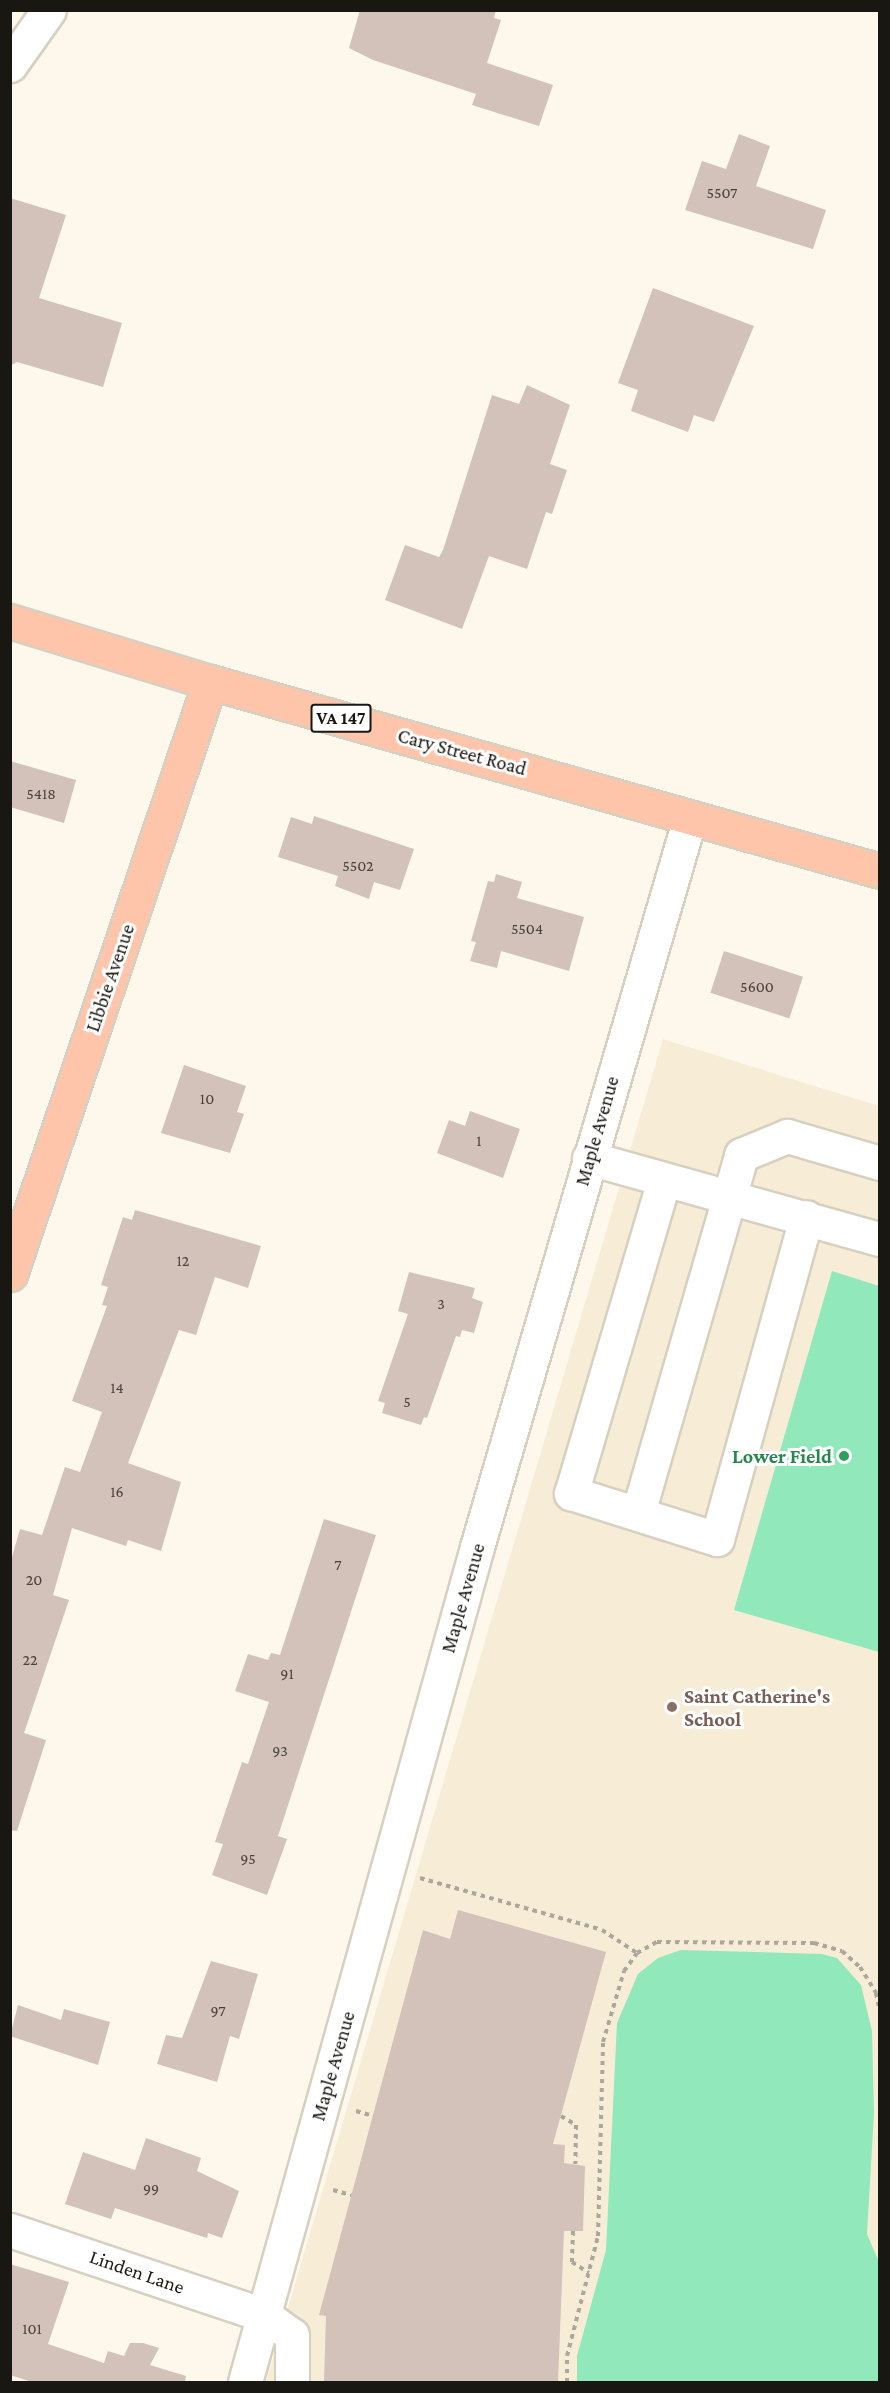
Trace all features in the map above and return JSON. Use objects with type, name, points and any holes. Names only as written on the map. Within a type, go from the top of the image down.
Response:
[{"type":"main road","name":"Cary Street Road","points":[[10,621],[210,682],[879,871]]},
{"type":"main road","name":"Libbie Avenue","points":[[10,1274],[210,682]]},
{"type":"street","points":[[10,66],[49,10]]},
{"type":"street","name":"Maple Avenue","points":[[245,2382],[387,1869],[589,1158],[690,816]]},
{"type":"street","points":[[638,1513],[741,1155],[787,1136],[879,1163]]},
{"type":"street","points":[[589,1158],[879,1239]]},
{"type":"street","points":[[664,1180],[571,1493],[717,1539],[806,1217]]},
{"type":"street","name":"Linden Lane","points":[[10,2230],[264,2314],[292,2335],[292,2382]]},
{"type":"path","points":[[387,1869],[602,1930],[637,1953]]},
{"type":"path","points":[[567,2382],[567,2356],[598,2236],[603,2042],[624,1971],[637,1953],[657,1942],[814,1942],[842,1951],[860,1966],[876,1993],[879,2012]]},
{"type":"path","points":[[879,2111],[879,2222]]},
{"type":"path","points":[[561,2116],[576,2125],[574,2164]]},
{"type":"path","points":[[573,2231],[572,2262],[589,2273]]},
{"type":"shaded area","name":"Saint Catherine's School","points":[[663,1039],[879,1106],[879,2382],[266,2382]]},
{"type":"green space","name":"Lower Field","points":[[832,1271],[879,1286],[879,1652],[734,1610]]},
{"type":"green space","points":[[681,1950],[822,1954],[837,1958],[861,1985],[872,2031],[874,2113],[867,2234],[879,2262],[879,2382],[577,2382],[577,2356],[606,2250],[617,2023],[638,1974],[658,1958]]},
{"type":"building","points":[[360,10],[496,10],[494,18],[501,20],[487,63],[553,85],[539,126],[472,105],[476,94],[373,60],[349,48]]},
{"type":"building","points":[[739,134],[770,146],[756,186],[826,210],[813,249],[685,210],[702,161],[726,169]]},
{"type":"building","points":[[10,198],[66,215],[39,298],[122,323],[103,387],[17,362],[10,366]]},
{"type":"building","points":[[653,288],[754,326],[714,422],[694,415],[688,432],[631,411],[638,390],[618,383]]},
{"type":"building","points":[[527,385],[570,405],[550,464],[567,470],[552,514],[546,512],[527,569],[489,556],[462,629],[385,600],[405,545],[439,557],[443,550],[492,395],[519,404]]},
{"type":"building","points":[[10,761],[76,780],[64,823],[10,807]]},
{"type":"building","points":[[314,816],[414,849],[400,890],[374,882],[369,899],[335,886],[338,876],[278,857],[291,817],[312,824]]},
{"type":"building","points":[[496,874],[522,882],[517,898],[584,917],[569,971],[501,951],[497,968],[470,961],[476,942],[471,941],[488,881],[494,882]]},
{"type":"building","points":[[724,951],[803,977],[789,1018],[710,993]]},
{"type":"building","points":[[184,1065],[246,1086],[237,1112],[244,1114],[230,1153],[161,1133]]},
{"type":"building","points":[[470,1111],[520,1129],[503,1178],[437,1153],[449,1120],[465,1126]]},
{"type":"building","points":[[135,1210],[261,1246],[248,1288],[215,1277],[196,1335],[179,1330],[128,1463],[181,1482],[161,1551],[128,1540],[126,1546],[72,1528],[53,1595],[69,1600],[24,1733],[46,1740],[17,1831],[10,1830],[10,1564],[20,1529],[42,1535],[65,1467],[80,1472],[102,1412],[72,1401],[107,1306],[102,1305],[108,1287],[101,1285],[123,1217],[132,1220]]},
{"type":"building","points":[[409,1272],[475,1288],[472,1298],[483,1302],[474,1333],[462,1330],[460,1337],[456,1336],[427,1418],[424,1417],[421,1425],[382,1413],[385,1403],[378,1401],[408,1314],[398,1311]]},
{"type":"building","points":[[324,1519],[376,1535],[278,1836],[287,1839],[267,1895],[212,1875],[223,1844],[215,1842],[242,1762],[248,1764],[269,1702],[235,1691],[248,1654],[268,1660],[271,1653],[280,1655]]},
{"type":"building","points":[[458,1910],[606,1952],[553,2144],[565,2145],[564,2163],[585,2166],[583,2231],[564,2231],[558,2382],[324,2382],[326,2316],[319,2315],[423,1930],[450,1939]]},
{"type":"building","points":[[211,1961],[258,1974],[239,2039],[230,2036],[217,2082],[157,2064],[166,2035],[182,2038]]},
{"type":"building","points":[[18,2005],[61,2020],[64,2009],[110,2022],[98,2065],[10,2036]]},
{"type":"building","points":[[146,2138],[201,2158],[197,2171],[239,2191],[222,2238],[208,2233],[207,2238],[115,2208],[111,2219],[65,2204],[83,2152],[135,2170]]},
{"type":"building","points":[[10,2264],[69,2282],[48,2344],[104,2363],[108,2351],[124,2356],[130,2343],[143,2343],[159,2348],[150,2365],[186,2376],[185,2382],[32,2382],[10,2375]]},
{"type":"place","name":"Lower Field","points":[[844,1456]]},
{"type":"place","name":"Saint Catherine's School","points":[[672,1707]]}]
